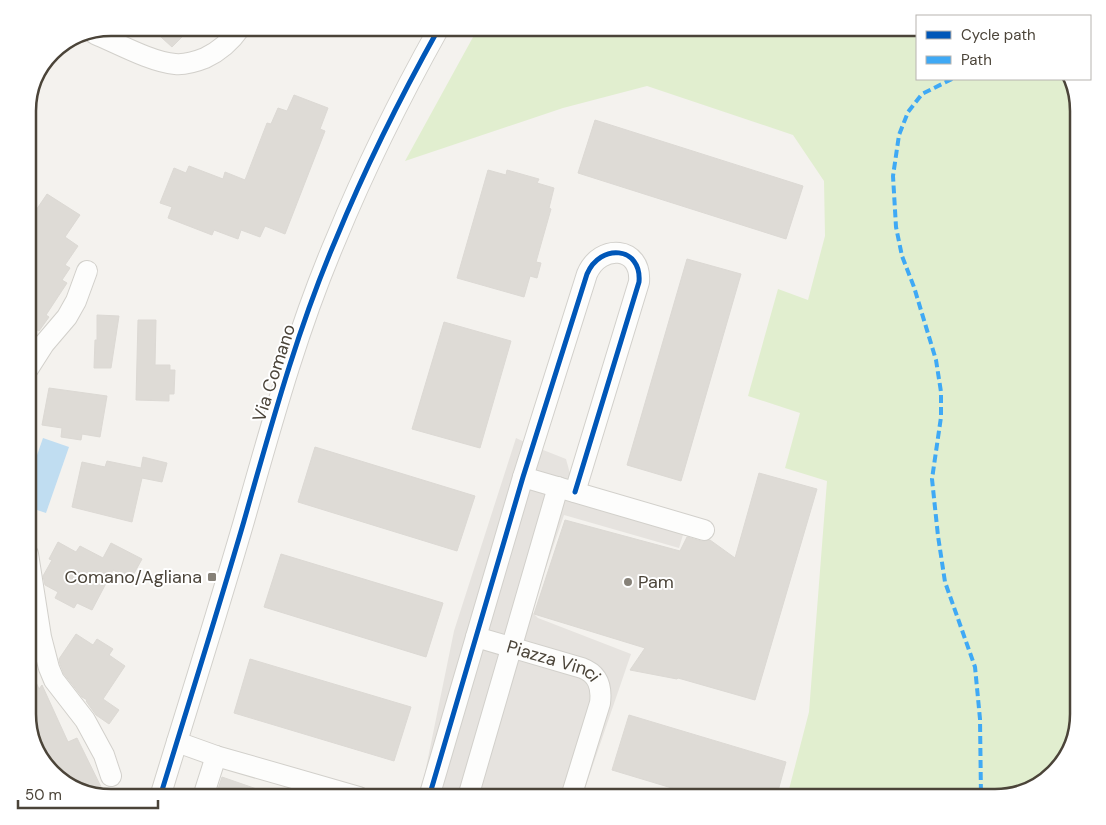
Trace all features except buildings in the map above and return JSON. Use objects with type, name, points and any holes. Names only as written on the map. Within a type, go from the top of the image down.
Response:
[{"type":"street","points":[[103,37],[165,63],[181,64],[196,62],[218,51],[233,36]]},
{"type":"street","name":"Via Comano","points":[[163,789],[289,366],[311,303],[335,240],[389,120],[435,36]]},
{"type":"street","points":[[432,789],[523,477],[590,268],[597,258],[603,255],[622,253],[632,258],[636,264],[639,270],[640,282],[512,647],[471,789]]},
{"type":"street","points":[[36,356],[67,317],[76,301],[87,271]]},
{"type":"street","points":[[523,477],[704,530]]},
{"type":"street","points":[[36,605],[41,637],[54,680],[90,728],[104,755],[111,776]]},
{"type":"street","name":"Piazza Vinci","points":[[476,637],[588,671],[596,677],[600,696],[598,710],[574,789]]},
{"type":"street","points":[[177,742],[216,756],[328,789]]},
{"type":"street","points":[[206,789],[216,756]]},
{"type":"green space","points":[[474,36],[916,36],[916,80],[1063,80],[1067,92],[1070,112],[1070,714],[1066,738],[1060,751],[1048,767],[1028,781],[1014,786],[994,789],[789,789],[809,712],[827,481],[785,468],[800,413],[748,396],[778,289],[808,300],[825,236],[824,181],[793,135],[647,86],[563,108],[405,161]]},
{"type":"shaded area","points":[[516,438],[566,459],[575,492],[686,525],[679,548],[564,515],[531,611],[538,618],[631,654],[585,789],[422,789],[454,631]]},
{"type":"water","points":[[43,438],[69,447],[46,513],[36,510],[36,458]]},
{"type":"marked path","points":[[950,80],[922,94],[908,112],[899,135],[893,176],[896,227],[902,256],[914,287],[936,360],[941,392],[941,417],[932,479],[945,582],[975,667],[980,719],[981,789]]},
{"type":"cycle path","points":[[162,789],[275,414],[309,308],[347,212],[398,105],[435,36]]},
{"type":"cycle path","points":[[431,789],[523,477],[587,274],[593,264],[601,257],[610,253],[619,253],[627,255],[634,261],[638,270],[639,282],[575,492]]},
{"type":"place","name":"Comano/Agliana","points":[[212,577]]},
{"type":"place","name":"Pam","points":[[628,582]]}]
